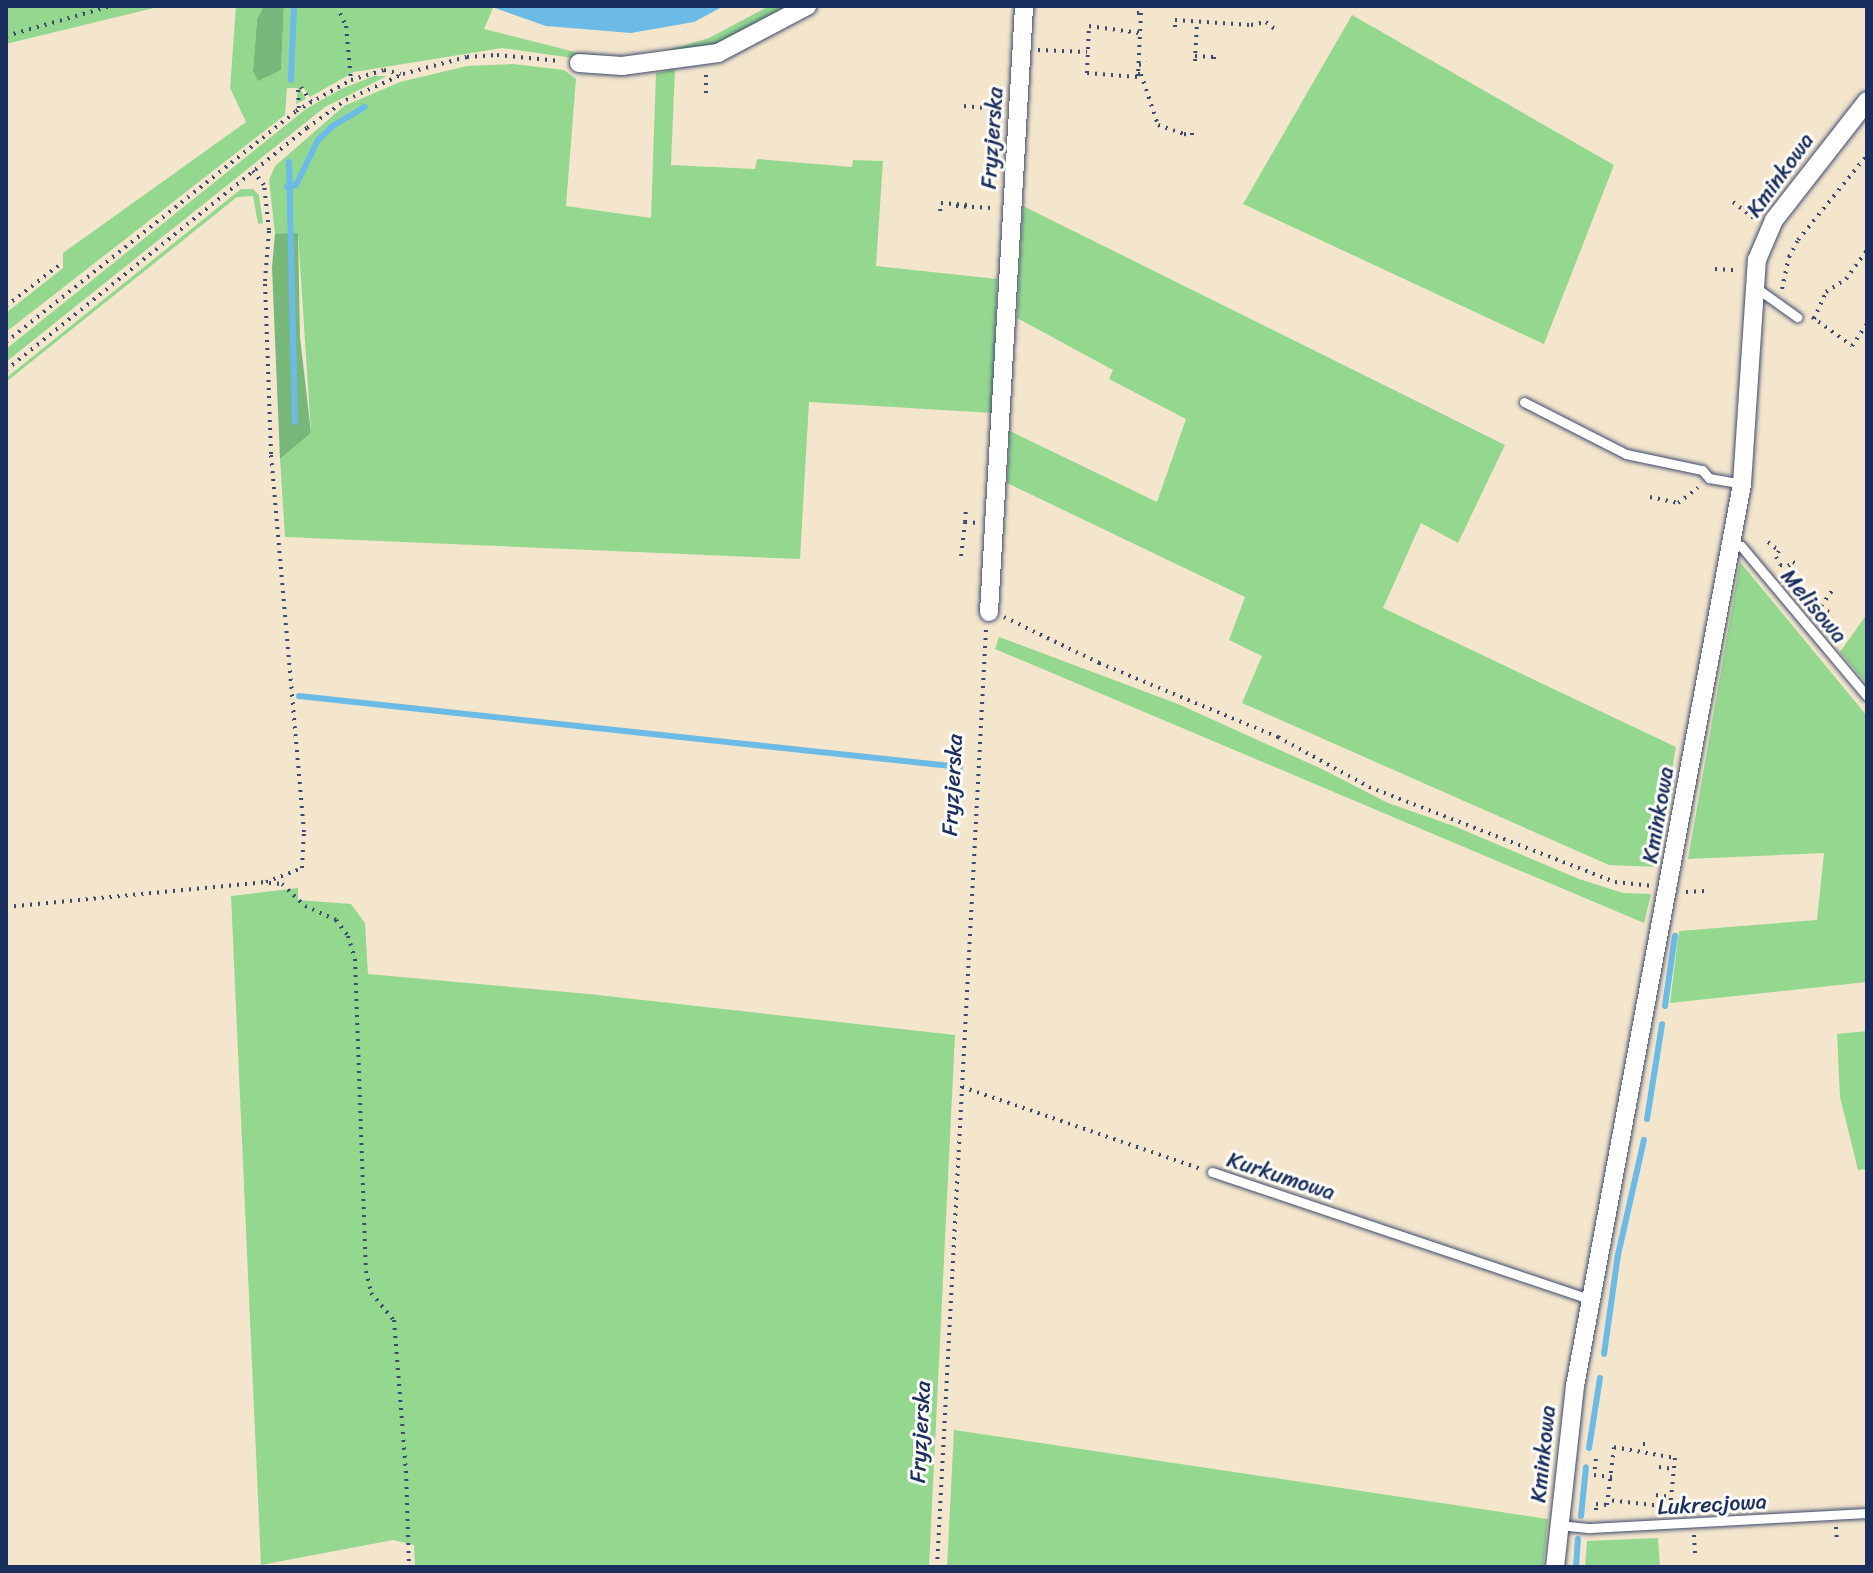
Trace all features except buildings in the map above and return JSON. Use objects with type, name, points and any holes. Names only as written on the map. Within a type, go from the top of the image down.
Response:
[{"type":"street","points":[[579,63],[622,66],[718,53],[807,6]]},
{"type":"street","name":"Fryzjerska","points":[[989,612],[1024,6]]},
{"type":"street","name":"Kminkowa","points":[[1555,1567],[1575,1386],[1740,489],[1757,260],[1769,231],[1867,101]]},
{"type":"lane","points":[[1755,287],[1800,314]]},
{"type":"lane","points":[[1524,402],[1626,454],[1702,470],[1709,478],[1740,489]]},
{"type":"lane","name":"Melisowa","points":[[1731,543],[1741,546],[1867,696]]},
{"type":"lane","name":"Kurkumowa","points":[[1212,1172],[1590,1299]]},
{"type":"lane","name":"Lukrecjowa","points":[[1559,1525],[1590,1528],[1867,1513]]},
{"type":"path","points":[[6,36],[111,6]]},
{"type":"path","points":[[337,6],[346,26],[351,80]]},
{"type":"path","points":[[1137,13],[1141,13],[1139,65],[1137,77],[1090,75],[1086,71],[1089,26],[1140,33]]},
{"type":"path","points":[[1175,27],[1175,20],[1251,25],[1266,22],[1276,30]]},
{"type":"path","points":[[1197,21],[1195,59],[1214,57],[1214,62]]},
{"type":"path","points":[[1021,49],[1087,52]]},
{"type":"path","points":[[6,370],[346,100],[403,74],[467,57],[497,55],[579,63]]},
{"type":"path","points":[[1139,65],[1147,63]]},
{"type":"path","points":[[6,342],[299,109],[351,80],[384,70],[403,74]]},
{"type":"path","points":[[1138,74],[1141,74],[1158,125],[1184,134],[1192,135],[1192,131]]},
{"type":"path","points":[[299,109],[299,88],[311,102]]},
{"type":"path","points":[[964,106],[1018,111]]},
{"type":"path","points":[[1780,295],[1792,249],[1867,155]]},
{"type":"path","points":[[253,171],[264,185],[269,230],[265,281],[271,454],[304,832],[302,868],[266,882]]},
{"type":"path","points":[[1733,202],[1769,231]]},
{"type":"path","points":[[940,211],[941,203],[982,208]]},
{"type":"path","points":[[956,206],[1011,209]]},
{"type":"path","points":[[1814,319],[1826,292],[1846,279],[1867,250]]},
{"type":"path","points":[[6,306],[58,266]]},
{"type":"path","points":[[1800,314],[1814,319],[1852,346],[1867,326]]},
{"type":"path","points":[[1650,497],[1678,503],[1699,487],[1740,489]]},
{"type":"path","points":[[961,556],[964,556],[966,508]]},
{"type":"path","points":[[965,522],[993,523]]},
{"type":"path","points":[[1768,542],[1779,551],[1776,557],[1780,565],[1797,564]]},
{"type":"path","points":[[1828,597],[1832,591]]},
{"type":"path","points":[[1821,606],[1834,616]]},
{"type":"path","points":[[989,612],[1278,737],[1369,787],[1615,882],[1669,887]]},
{"type":"path","name":"Fryzjerska","points":[[937,1567],[983,642],[989,612]]},
{"type":"path","points":[[6,907],[266,882],[282,884],[305,906],[336,920],[348,936],[355,959],[366,1271],[371,1293],[394,1320],[406,1471],[409,1567]]},
{"type":"path","name":"Kurkumowa","points":[[962,1087],[1212,1172]]},
{"type":"path","points":[[1644,1451],[1646,1444]]},
{"type":"path","points":[[1596,1510],[1596,1504],[1607,1505],[1614,1447],[1675,1458],[1670,1507],[1608,1500]]},
{"type":"path","points":[[1596,1459],[1594,1475],[1617,1478]]},
{"type":"path","points":[[1659,1467],[1674,1469]]},
{"type":"path","points":[[1656,1495],[1671,1497]]},
{"type":"path","points":[[1693,1523],[1695,1557]]},
{"type":"green space","points":[[6,6],[162,6],[6,44]]},
{"type":"green space","points":[[236,6],[264,6],[257,19],[253,71],[281,70],[284,6],[489,6],[493,8],[484,29],[579,53],[608,56],[587,60],[502,48],[354,72],[310,97],[302,86],[300,89],[306,99],[296,104],[298,88],[287,88],[285,115],[6,332],[6,313],[63,268],[63,253],[246,122],[230,88]]},
{"type":"green space","points":[[264,6],[284,6],[281,70],[258,81],[253,71],[257,19]]},
{"type":"green space","points":[[769,6],[792,6],[716,46],[662,52],[709,38]]},
{"type":"green space","points":[[1352,15],[1614,165],[1544,344],[1243,204]]},
{"type":"green space","points":[[513,64],[564,70],[576,79],[566,206],[651,218],[656,73],[675,69],[671,165],[755,169],[757,159],[852,167],[853,160],[883,161],[876,266],[997,279],[993,413],[809,402],[800,559],[285,537],[280,459],[311,433],[298,234],[275,234],[269,180],[275,166],[344,106],[400,82],[467,66]]},
{"type":"green space","points":[[374,76],[387,76],[325,107],[6,362],[6,349],[306,109],[341,89]]},
{"type":"green space","points":[[241,189],[253,189],[259,195],[263,223],[258,224],[253,196],[237,197],[6,382],[6,378]]},
{"type":"green space","points":[[1023,206],[1505,445],[1458,543],[1421,523],[1383,608],[1676,747],[1655,867],[1609,865],[1242,703],[1262,656],[1229,640],[1245,597],[1007,483],[1010,431],[1157,502],[1186,419],[1109,379],[1113,370],[1017,318]]},
{"type":"green space","points":[[298,233],[300,337],[311,433],[280,459],[272,267],[275,234]]},
{"type":"green space","points":[[1740,562],[1867,716],[1867,982],[1670,1003],[1679,931],[1817,920],[1824,853],[1688,859]]},
{"type":"green space","points":[[1867,614],[1867,684],[1840,652]]},
{"type":"green space","points":[[999,637],[1178,704],[1322,769],[1388,803],[1454,826],[1579,879],[1623,893],[1651,894],[1644,923],[995,649]]},
{"type":"green space","points":[[298,888],[298,900],[351,904],[365,923],[368,974],[589,994],[955,1035],[929,1567],[415,1567],[414,1545],[393,1540],[261,1565],[231,896]]},
{"type":"green space","points":[[1867,1031],[1867,1169],[1858,1170],[1840,1097],[1837,1034]]},
{"type":"green space","points":[[954,1430],[1548,1519],[1543,1567],[947,1567]]},
{"type":"green space","points":[[1658,1538],[1660,1567],[1585,1567],[1587,1541]]},
{"type":"water","points":[[489,6],[724,6],[694,22],[631,33],[546,26]]},
{"type":"waterway","points":[[291,80],[294,6]]},
{"type":"waterway","points":[[287,187],[296,185],[318,140],[333,126],[365,107]]},
{"type":"waterway","points":[[289,162],[295,422]]},
{"type":"waterway","points":[[299,696],[960,767]]},
{"type":"waterway","points":[[1665,1006],[1675,936]]},
{"type":"waterway","points":[[1647,1119],[1662,1024]]},
{"type":"waterway","points":[[1604,1354],[1618,1255],[1644,1140]]},
{"type":"waterway","points":[[1589,1448],[1600,1378]]},
{"type":"waterway","points":[[1581,1516],[1586,1467]]},
{"type":"waterway","points":[[1576,1567],[1578,1539]]}]
